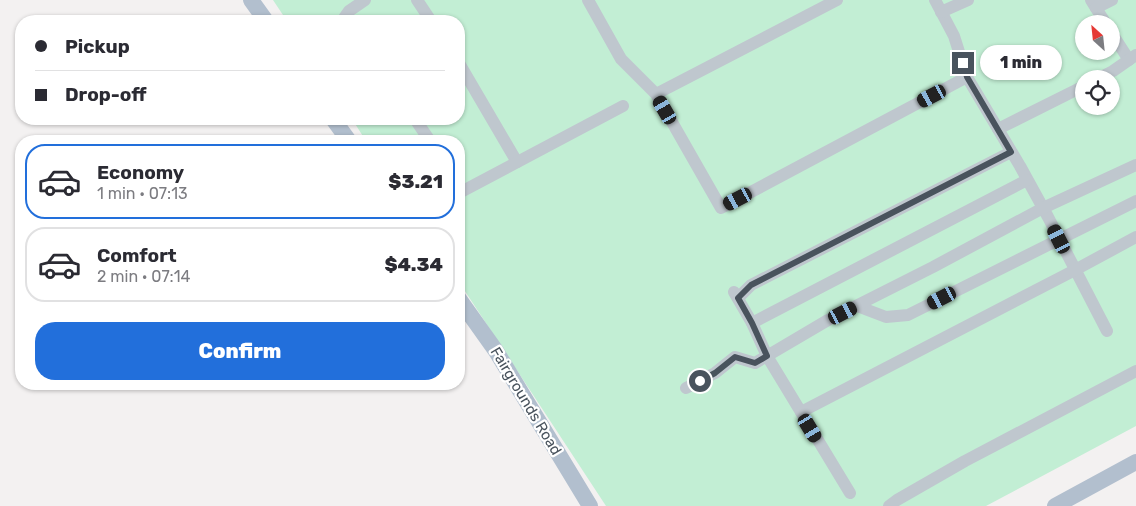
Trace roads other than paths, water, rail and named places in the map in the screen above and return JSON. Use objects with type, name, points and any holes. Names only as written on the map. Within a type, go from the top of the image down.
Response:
[{"type":"main road","points":[[252,0],[262,15]]},
{"type":"main road","name":"Fairgrounds Road","points":[[465,307],[496,351],[590,506]]},
{"type":"main road","points":[[1055,506],[1136,462]]},
{"type":"lane","points":[[347,15],[349,11],[365,0]]},
{"type":"lane","points":[[417,0],[427,15]]},
{"type":"lane","points":[[588,0],[621,60],[656,94],[721,208],[967,77]]},
{"type":"lane","points":[[656,94],[837,0]]},
{"type":"lane","points":[[935,0],[954,36],[967,77],[1043,208],[1106,330]]},
{"type":"lane","points":[[941,12],[968,0]]},
{"type":"lane","points":[[1101,15],[1094,4],[1112,0]]},
{"type":"lane","points":[[1114,70],[1132,57],[1120,43]]},
{"type":"lane","points":[[465,73],[516,162]]},
{"type":"lane","points":[[998,130],[1075,91]]},
{"type":"lane","points":[[465,188],[623,106]]},
{"type":"lane","points":[[850,493],[767,356],[752,323],[736,295],[751,285],[1011,152]]},
{"type":"lane","points":[[686,388],[715,373],[735,357],[755,363],[828,320],[933,267],[1043,208],[1136,165]]},
{"type":"lane","points":[[752,323],[1027,180]]},
{"type":"lane","points":[[857,306],[886,317],[908,315],[1136,200]]},
{"type":"lane","points":[[801,412],[1136,237]]},
{"type":"lane","points":[[885,506],[965,461],[1136,371]]}]
